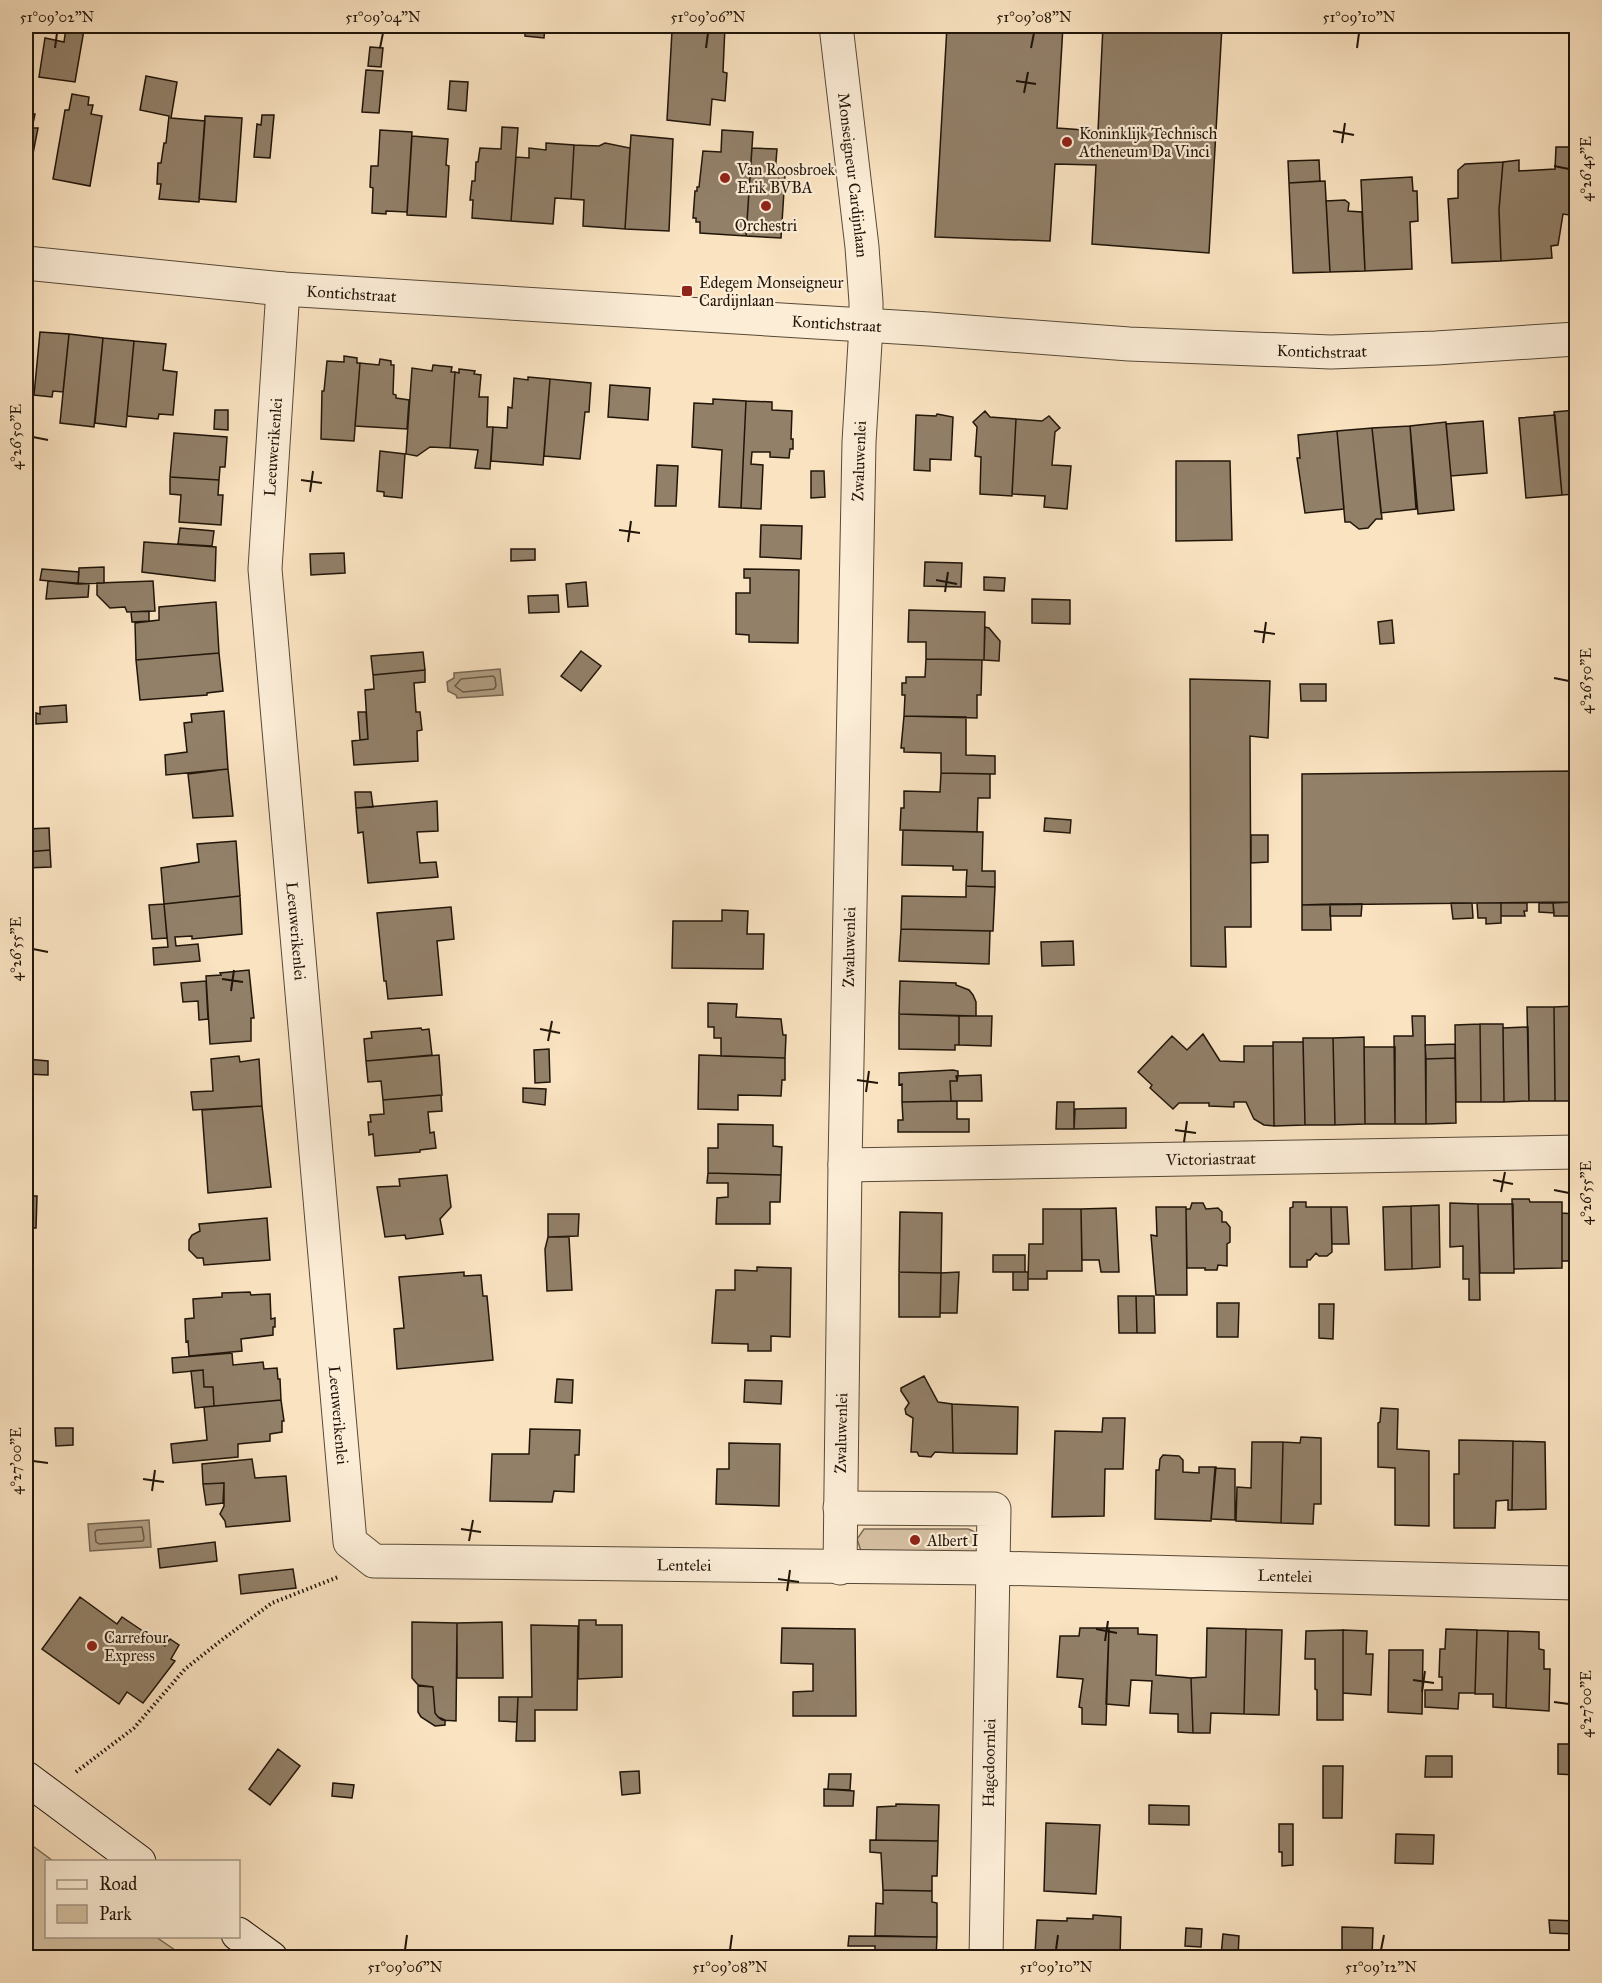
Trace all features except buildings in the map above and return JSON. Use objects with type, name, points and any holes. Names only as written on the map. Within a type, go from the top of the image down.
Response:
[{"type":"street","name":"Monseigneur Cardijnlaan","points":[[836,26],[862,247],[866,326]]},
{"type":"street","name":"Kontichstraat","points":[[26,263],[283,289],[1129,344],[1331,352],[1576,339]]},
{"type":"street","name":"Leeuwerikenlei","points":[[283,289],[265,569],[351,1542],[374,1561]]},
{"type":"street","name":"Zwaluwenlei","points":[[840,1568],[859,442],[866,326]]},
{"type":"street","name":"Victoriastraat","points":[[845,1165],[1576,1152]]},
{"type":"street","points":[[840,1508],[994,1509],[992,1568]]},
{"type":"street","name":"Lentelei","points":[[374,1561],[992,1568],[1576,1583]]},
{"type":"street","name":"Hagedoornlei","points":[[986,1958],[992,1568]]},
{"type":"street","points":[[36,1786],[136,1860]]},
{"type":"street","points":[[240,1935],[271,1958]]},
{"type":"path","points":[[36,1786],[134,1728],[185,1669],[272,1603],[374,1561]]},
{"type":"green space","points":[[864,1529],[968,1529],[978,1536],[980,1549],[975,1553],[861,1551],[857,1539]]},
{"type":"green space","points":[[26,1841],[52,1860],[45,1860],[45,1938],[157,1938],[185,1957],[26,1957]]},
{"type":"water","points":[[500,669],[503,695],[457,698],[448,691],[447,682],[454,678],[454,673]]},
{"type":"water","points":[[149,1520],[151,1547],[90,1551],[88,1524]]},
{"type":"place","name":"Koninklijk Technisch Atheneum Da Vinci","points":[[1067,142]]},
{"type":"place","name":"Van Roosbroek Erik BVBA","points":[[725,178]]},
{"type":"place","name":"Orchestri","points":[[766,206]]},
{"type":"place","name":"Edegem Monseigneur Cardijnlaan","points":[[687,291]]},
{"type":"place","name":"Albert I","points":[[915,1540]]},
{"type":"place","name":"Carrefour Express","points":[[92,1646]]}]
